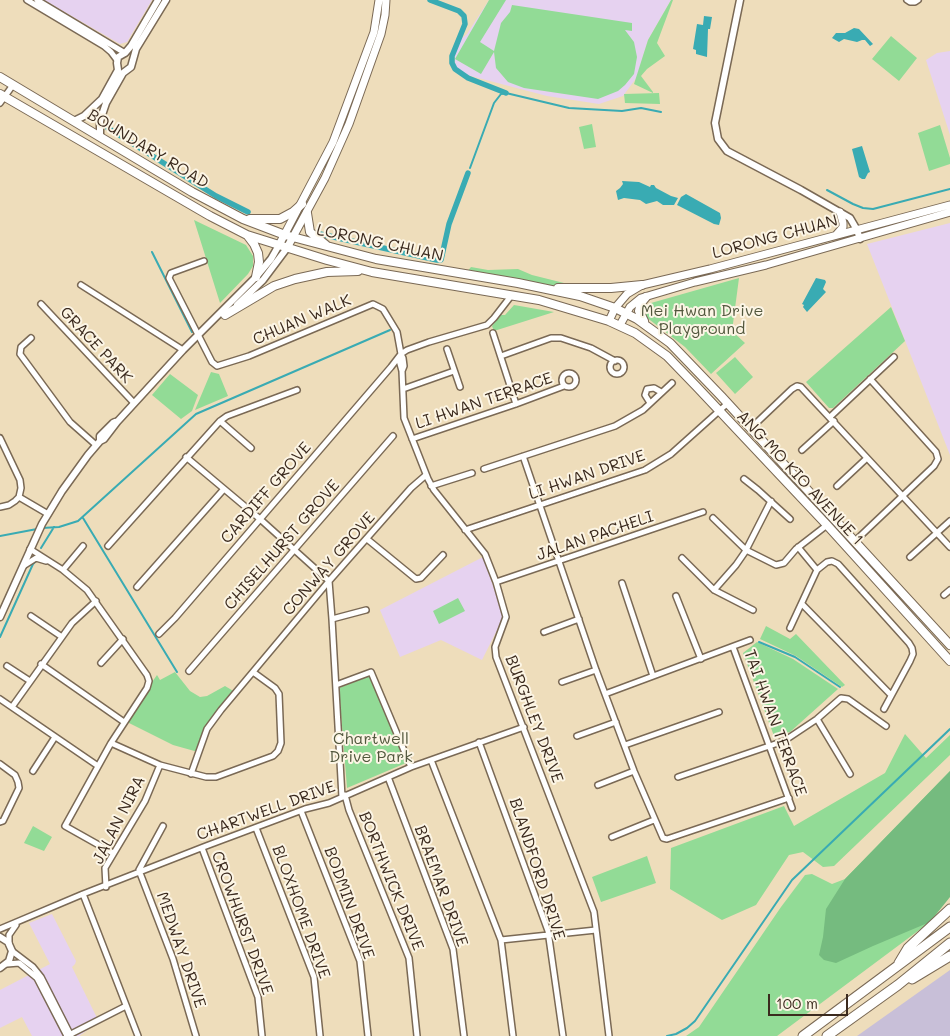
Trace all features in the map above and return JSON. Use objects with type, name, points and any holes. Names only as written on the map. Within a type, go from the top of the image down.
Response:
[{"type":"highway","points":[[898,965],[908,948],[950,909]]},
{"type":"highway","points":[[803,1036],[950,927]]},
{"type":"highway","points":[[827,1036],[898,985],[950,943]]},
{"type":"highway","points":[[898,985],[950,956]]},
{"type":"main road","points":[[289,236],[302,204],[333,142],[346,108],[374,32],[379,0]]},
{"type":"main road","points":[[283,246],[307,213],[349,124],[381,34],[386,0]]},
{"type":"main road","name":"BOUNDARY ROAD","points":[[0,77],[192,192],[243,219],[289,236]]},
{"type":"main road","name":"BOUNDARY ROAD","points":[[2,98],[246,235],[283,246]]},
{"type":"main road","points":[[243,219],[280,219],[293,212],[302,204]]},
{"type":"main road","name":"LORONG CHUAN","points":[[609,321],[615,308],[627,294],[642,285],[722,266],[950,205]]},
{"type":"main road","points":[[833,237],[843,227],[840,212]]},
{"type":"main road","name":"LORONG CHUAN","points":[[283,246],[372,272],[539,300],[620,325],[633,303],[646,297],[695,282],[727,276],[860,239],[950,212]]},
{"type":"main road","points":[[307,213],[310,232],[331,249]]},
{"type":"main road","points":[[246,235],[254,244],[258,253],[259,262],[256,277]]},
{"type":"main road","name":"LORONG CHUAN","points":[[289,236],[331,249],[402,264],[580,296],[626,313]]},
{"type":"main road","points":[[788,248],[791,258]]},
{"type":"main road","points":[[722,266],[722,271],[727,276]]},
{"type":"main road","points":[[225,315],[274,286],[310,274],[346,271],[372,272]]},
{"type":"main road","points":[[544,289],[611,288],[642,285]]},
{"type":"main road","points":[[646,297],[641,303],[639,311],[642,319],[649,326]]},
{"type":"main road","name":"ANG MO KIO AVENUE 1","points":[[626,313],[649,326],[670,343],[728,403],[950,645]]},
{"type":"main road","name":"ANG MO KIO AVENUE 1","points":[[620,325],[646,340],[667,356],[827,525],[950,661]]},
{"type":"street","points":[[28,0],[104,46],[111,52],[121,69],[127,70]]},
{"type":"street","points":[[37,0],[130,55],[133,60]]},
{"type":"street","points":[[74,121],[84,116],[102,99],[118,70],[117,62],[120,55],[125,53],[131,46],[158,0]]},
{"type":"street","points":[[100,137],[100,122],[103,110],[123,73],[131,67],[136,49],[166,0]]},
{"type":"street","points":[[740,0],[715,123],[718,139],[727,151],[850,218],[860,239]]},
{"type":"street","points":[[907,0],[916,2],[918,0]]},
{"type":"street","points":[[112,46],[119,48],[131,46]]},
{"type":"street","points":[[2,98],[13,84]]},
{"type":"street","points":[[0,616],[42,524],[62,491],[98,443],[100,436],[113,423],[117,422],[183,350],[256,277],[283,246]]},
{"type":"street","points":[[211,323],[225,315],[254,290],[283,246]]},
{"type":"street","points":[[198,335],[169,275],[171,272],[204,261]]},
{"type":"street","points":[[81,285],[183,350]]},
{"type":"street","points":[[401,354],[406,350],[487,325],[511,296]]},
{"type":"street","name":"GRACE PARK","points":[[41,304],[134,403]]},
{"type":"street","name":"CHUAN WALK","points":[[198,335],[212,362],[217,366],[223,365],[375,304],[383,309],[396,330],[401,354]]},
{"type":"street","points":[[493,333],[516,404]]},
{"type":"street","points":[[31,338],[21,347],[20,354],[70,422],[98,443]]},
{"type":"street","points":[[500,356],[551,338],[561,338],[596,350],[615,361]]},
{"type":"street","points":[[447,349],[460,387]]},
{"type":"street","name":"CARDIFF GROVE","points":[[159,634],[175,618],[392,367],[401,354]]},
{"type":"street","name":"BURGHLEY DRIVE","points":[[401,354],[403,413],[426,475],[431,486],[485,554],[496,582],[506,617],[496,643],[495,653],[594,912],[609,1036]]},
{"type":"street","points":[[802,450],[894,357]]},
{"type":"street","points":[[392,367],[402,371]]},
{"type":"street","points":[[402,389],[454,370]]},
{"type":"street","points":[[854,542],[936,465],[938,456],[870,380]]},
{"type":"street","points":[[484,469],[615,426],[635,416],[672,383]]},
{"type":"street","name":"LI HWAN TERRACE","points":[[412,439],[564,386]]},
{"type":"street","points":[[751,428],[797,386],[807,391],[936,534],[950,547]]},
{"type":"street","points":[[650,404],[645,395],[647,389],[654,388],[661,392]]},
{"type":"street","points":[[108,546],[220,421],[227,416],[298,390]]},
{"type":"street","name":"LI HWAN DRIVE","points":[[465,530],[629,476],[658,463],[677,449],[728,403]]},
{"type":"street","points":[[220,421],[251,448]]},
{"type":"street","name":"CHISELHURST GROVE","points":[[189,672],[393,436]]},
{"type":"street","points":[[0,438],[20,480],[18,497],[9,505],[0,506]]},
{"type":"street","points":[[0,454],[7,452]]},
{"type":"street","points":[[523,456],[596,670],[634,771],[663,838],[667,839],[788,798]]},
{"type":"street","points":[[186,457],[260,519],[329,581]]},
{"type":"street","points":[[836,486],[867,458]]},
{"type":"street","points":[[431,486],[472,472]]},
{"type":"street","name":"CONWAY GROVE","points":[[191,774],[208,729],[329,581],[411,488],[426,475]]},
{"type":"street","points":[[744,479],[790,519]]},
{"type":"street","points":[[137,587],[224,489]]},
{"type":"street","points":[[18,497],[48,514]]},
{"type":"street","points":[[714,590],[736,565],[746,550],[771,502]]},
{"type":"street","name":"JALAN PACHELI","points":[[496,582],[702,512]]},
{"type":"street","points":[[713,518],[746,550],[771,564],[778,565],[784,563],[798,547],[827,525]]},
{"type":"street","points":[[910,558],[950,521]]},
{"type":"street","points":[[366,539],[416,579],[421,578],[443,555]]},
{"type":"street","points":[[63,570],[83,546]]},
{"type":"street","points":[[798,547],[817,570]]},
{"type":"street","points":[[30,550],[63,570],[87,590],[123,639],[149,681],[147,688],[111,743],[65,826],[113,853]]},
{"type":"street","points":[[22,567],[36,558],[54,564]]},
{"type":"street","points":[[682,558],[714,590],[753,610]]},
{"type":"street","points":[[790,628],[817,570],[827,562],[832,561],[838,564],[911,645],[913,654],[884,709]]},
{"type":"street","name":"BORTHWICK DRIVE","points":[[329,581],[344,796],[409,958],[417,1036]]},
{"type":"street","points":[[622,583],[653,676]]},
{"type":"street","points":[[944,595],[950,590]]},
{"type":"street","points":[[676,596],[701,659]]},
{"type":"street","points":[[12,707],[72,623],[96,600]]},
{"type":"street","points":[[802,604],[891,695]]},
{"type":"street","points":[[332,619],[366,610]]},
{"type":"street","points":[[31,616],[62,637]]},
{"type":"street","points":[[544,632],[579,619]]},
{"type":"street","points":[[101,663],[123,639]]},
{"type":"street","points":[[605,694],[750,640]]},
{"type":"street","name":"TAI HWAN TERRACE","points":[[734,647],[771,745],[792,808]]},
{"type":"street","points":[[41,664],[124,722]]},
{"type":"street","points":[[7,666],[30,681]]},
{"type":"street","points":[[562,682],[596,670]]},
{"type":"street","points":[[111,743],[160,764],[201,776],[216,777],[271,757],[278,751],[281,742],[278,692],[253,672]]},
{"type":"street","points":[[336,685],[371,672],[411,768]]},
{"type":"street","points":[[678,776],[793,736],[838,699],[844,697],[886,726]]},
{"type":"street","points":[[0,699],[98,766]]},
{"type":"street","points":[[624,745],[719,712]]},
{"type":"street","points":[[816,719],[850,774]]},
{"type":"street","points":[[577,736],[616,722]]},
{"type":"street","name":"CHARTWELL DRIVE","points":[[0,929],[202,848],[301,810],[329,803],[431,760],[524,727]]},
{"type":"street","points":[[33,771],[55,737]]},
{"type":"street","name":"BLANDFORD DRIVE","points":[[479,742],[548,934],[563,1036]]},
{"type":"street","points":[[431,760],[501,940],[513,1036]]},
{"type":"street","points":[[0,764],[14,775],[19,788],[0,822]]},
{"type":"street","name":"JALAN NIRA","points":[[106,887],[106,868],[145,801],[160,764]]},
{"type":"street","points":[[598,785],[634,771]]},
{"type":"street","name":"BRAEMAR DRIVE","points":[[388,777],[453,948],[464,1036]]},
{"type":"street","name":"BODMIN DRIVE","points":[[301,810],[360,961],[368,1036]]},
{"type":"street","points":[[612,837],[654,820]]},
{"type":"street","points":[[140,873],[163,826]]},
{"type":"street","name":"BLOXHOME DRIVE","points":[[256,828],[314,976],[320,1036]]},
{"type":"street","name":"CROWHURST DRIVE","points":[[202,848],[258,997],[262,1036]]},
{"type":"street","name":"MEDWAY DRIVE","points":[[140,873],[173,958],[196,1036]]},
{"type":"street","points":[[84,894],[138,1036]]},
{"type":"street","points":[[7,964],[11,948],[9,935],[18,922]]},
{"type":"street","points":[[501,940],[596,930]]},
{"type":"street","points":[[1,937],[41,977],[69,1036]]},
{"type":"street","points":[[0,968],[7,964],[19,964],[37,978],[69,1036]]},
{"type":"street","points":[[69,1036],[126,1006]]},
{"type":"shaded area","points":[[44,0],[152,0],[127,42],[120,44]]},
{"type":"shaded area","points":[[489,0],[671,0],[648,40],[637,77],[623,96],[599,104],[547,96],[467,75],[456,67],[455,53],[460,40],[467,34]]},
{"type":"shaded area","points":[[950,51],[950,135],[926,60],[937,53]]},
{"type":"shaded area","points":[[950,223],[950,455],[867,244]]},
{"type":"shaded area","points":[[483,557],[503,618],[482,660],[441,640],[400,657],[380,610]]},
{"type":"shaded area","points":[[52,914],[76,961],[72,967],[99,1022],[79,1036],[32,1036],[22,1017],[0,1028],[0,990],[50,964],[29,923]]},
{"type":"shaded area","points":[[950,970],[950,1036],[857,1036]]},
{"type":"green space","points":[[489,0],[506,0],[480,42],[494,51],[501,23],[510,12],[512,5],[632,23],[632,31],[625,30],[634,42],[637,57],[634,74],[618,91],[598,99],[524,88],[508,82],[496,68],[494,52],[481,74],[455,59]]},
{"type":"green space","points":[[671,0],[673,0],[657,43],[665,56],[647,69],[641,76],[653,93],[634,84],[648,40]]},
{"type":"green space","points":[[891,36],[917,58],[899,81],[872,59]]},
{"type":"green space","points":[[659,93],[660,104],[625,103],[624,94]]},
{"type":"green space","points":[[592,124],[596,147],[584,149],[579,127]]},
{"type":"green space","points":[[940,125],[950,164],[929,171],[918,133]]},
{"type":"green space","points":[[194,220],[246,245],[253,256],[253,266],[248,274],[220,303]]},
{"type":"green space","points":[[471,267],[488,270],[518,269],[532,275],[568,284],[571,290],[466,273]]},
{"type":"green space","name":"Mei Hwan Drive Playground","points":[[739,278],[732,331],[745,343],[711,374],[685,347],[646,317],[645,309],[651,303]]},
{"type":"green space","points":[[514,305],[554,312],[494,331],[492,326],[501,315],[505,315]]},
{"type":"green space","points":[[891,307],[905,341],[833,408],[829,408],[806,382]]},
{"type":"green space","points":[[735,357],[753,377],[735,394],[716,373]]},
{"type":"green space","points":[[211,372],[219,374],[228,396],[195,410]]},
{"type":"green space","points":[[170,374],[198,395],[192,411],[181,419],[152,395]]},
{"type":"green space","points":[[458,598],[465,611],[439,624],[433,611]]},
{"type":"green space","points":[[766,626],[790,639],[796,634],[845,685],[842,687],[796,656],[760,639]]},
{"type":"green space","points":[[757,642],[793,659],[838,689],[790,732],[774,736],[743,653]]},
{"type":"green space","points":[[175,672],[190,691],[200,697],[207,696],[225,686],[235,692],[209,723],[198,752],[173,745],[125,721],[157,675],[160,680]]},
{"type":"green space","name":"Chartwell Drive Park","points":[[371,677],[406,763],[347,788],[339,688]]},
{"type":"green space","points":[[905,734],[926,758],[950,735],[950,755],[834,866],[823,867],[803,852],[789,855],[756,905],[722,920],[670,889],[671,848],[784,806],[794,826],[885,773]]},
{"type":"green space","points":[[950,771],[930,922],[777,1036],[686,1036],[699,1027],[805,875],[812,874],[832,884],[845,879]]},
{"type":"green space","points":[[950,771],[950,897],[930,922],[836,963],[824,960],[819,955],[826,909],[845,879]]},
{"type":"green space","points":[[33,826],[52,837],[44,851],[24,843]]},
{"type":"green space","points":[[647,856],[656,883],[601,902],[592,877]]},
{"type":"water","points":[[704,16],[712,17],[710,29],[708,29],[707,57],[696,54],[696,50],[693,49],[697,24],[703,25]]},
{"type":"water","points":[[854,28],[859,29],[873,44],[870,46],[865,40],[857,42],[844,39],[839,42],[832,38],[836,33],[845,33]]},
{"type":"water","points":[[862,146],[870,172],[865,179],[859,177],[852,149]]},
{"type":"water","points":[[622,181],[639,182],[650,187],[654,185],[656,188],[678,198],[674,205],[663,205],[657,201],[646,204],[640,200],[624,198],[618,200],[616,191],[623,184]]},
{"type":"water","points":[[686,194],[720,213],[719,225],[677,205],[681,197]]},
{"type":"water","points":[[816,278],[825,280],[823,289],[826,292],[807,312],[802,304]]},
{"type":"waterway","points":[[430,0],[459,11],[464,16],[465,24],[452,56],[452,63],[455,69],[468,78],[506,93]]},
{"type":"waterway","points":[[470,168],[494,103],[501,94],[506,93],[569,108],[622,111],[641,108],[661,112]]},
{"type":"waterway","points":[[108,128],[216,196],[248,212]]},
{"type":"waterway","points":[[320,234],[441,260],[449,224],[468,173]]},
{"type":"waterway","points":[[827,190],[853,204],[873,209],[950,189]]},
{"type":"waterway","points":[[152,252],[192,332]]},
{"type":"waterway","points":[[42,528],[59,527],[78,521],[196,414],[390,330]]},
{"type":"waterway","points":[[83,518],[177,672]]},
{"type":"waterway","points":[[41,548],[54,527]]},
{"type":"waterway","points":[[0,536],[37,529]]},
{"type":"waterway","points":[[0,637],[36,561]]},
{"type":"waterway","points":[[759,642],[795,657],[840,687]]},
{"type":"waterway","points":[[667,1036],[676,1034],[695,1021],[792,880],[950,729]]}]
